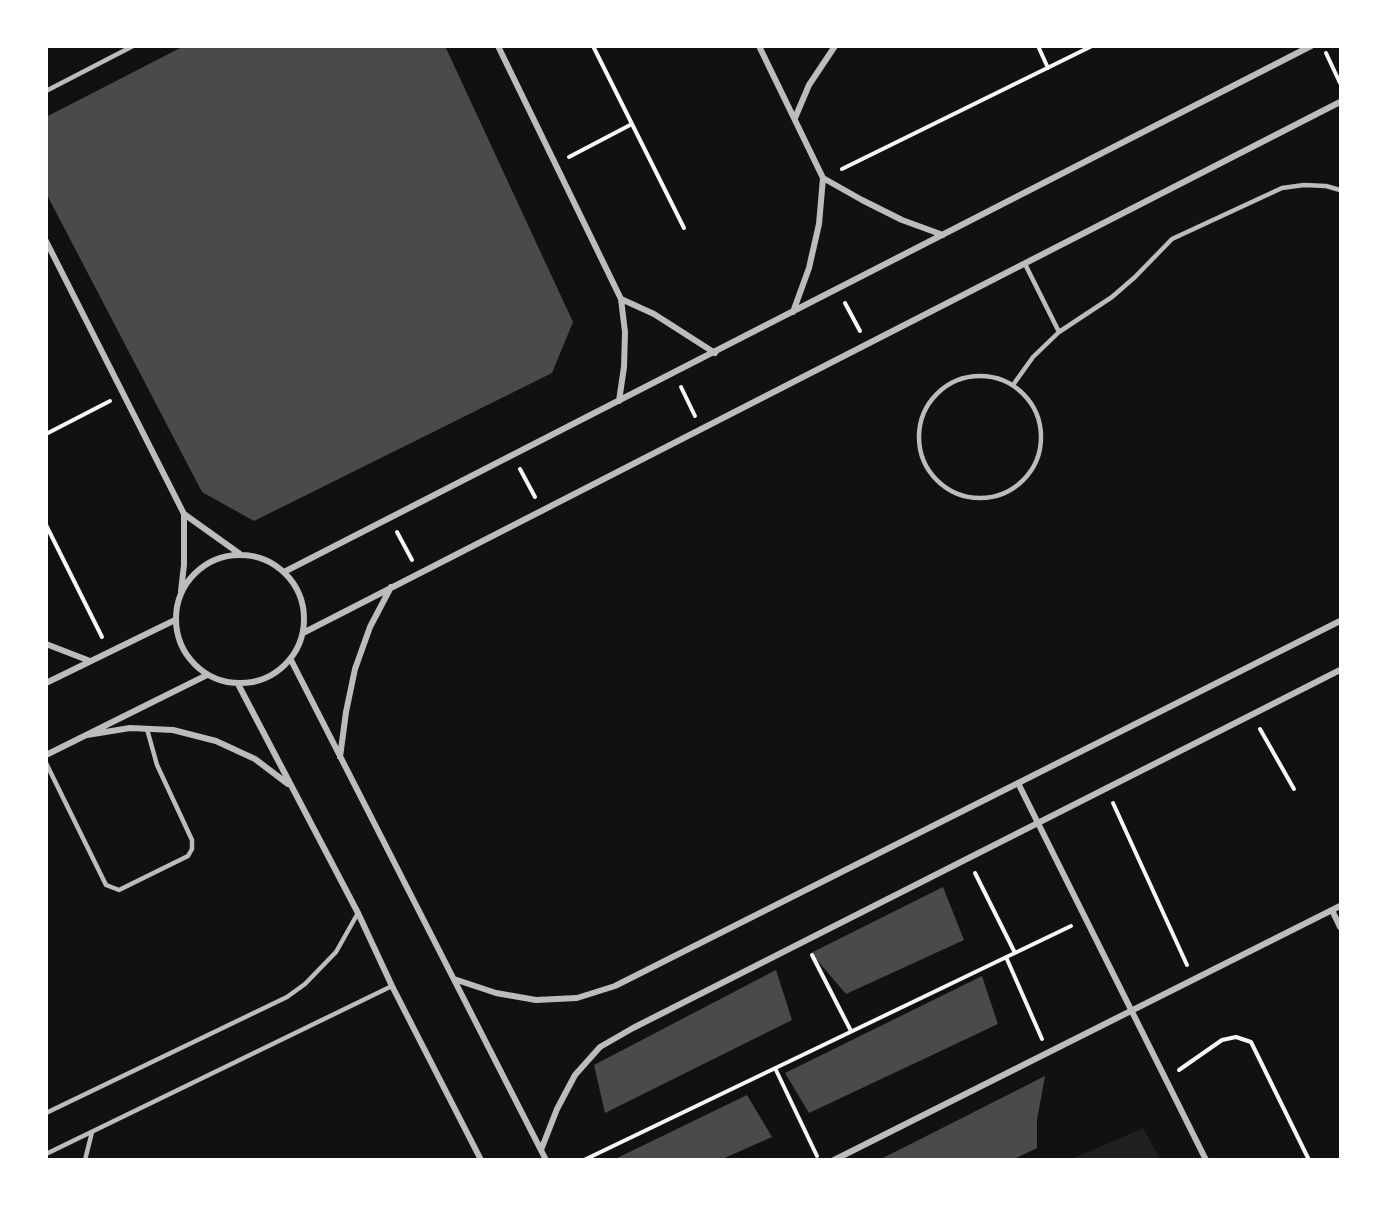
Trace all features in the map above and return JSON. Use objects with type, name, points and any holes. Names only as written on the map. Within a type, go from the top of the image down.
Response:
[{"type":"street","points":[[498,46],[621,299],[625,344],[619,401]]},
{"type":"street","points":[[759,46],[823,178],[819,224],[809,268],[793,312]]},
{"type":"street","points":[[795,118],[809,85],[835,46]]},
{"type":"street","points":[[284,573],[1311,46]]},
{"type":"street","points":[[303,633],[1341,102]]},
{"type":"street","points":[[823,178],[902,220],[943,235]]},
{"type":"street","points":[[46,241],[184,514],[240,554]]},
{"type":"street","points":[[621,299],[654,314],[715,353]]},
{"type":"street","points":[[181,591],[196,572],[216,559],[240,554],[271,563],[284,573],[297,590],[304,610],[303,633],[291,660],[274,674],[257,681],[238,684],[207,675],[190,660],[179,642],[175,620],[184,565],[184,514]]},
{"type":"street","points":[[340,757],[355,669],[370,627],[391,588]]},
{"type":"street","points":[[46,683],[175,620]]},
{"type":"street","points":[[454,979],[496,993],[536,1000],[576,998],[615,986],[1341,621]]},
{"type":"street","points":[[46,644],[90,661]]},
{"type":"street","points":[[291,660],[546,1160]]},
{"type":"street","points":[[541,1150],[557,1109],[575,1075],[600,1047],[805,940],[1341,670]]},
{"type":"street","points":[[46,755],[207,675]]},
{"type":"street","points":[[238,684],[358,913],[392,986],[481,1160]]},
{"type":"street","points":[[87,735],[130,728],[173,730],[216,741],[255,759],[290,785]]},
{"type":"street","points":[[1018,783],[1206,1160]]},
{"type":"street","points":[[834,1160],[1341,906]]},
{"type":"street","points":[[1332,910],[1341,927]]},
{"type":"lane","points":[[46,91],[133,46]]},
{"type":"lane","points":[[1013,385],[1033,357],[1059,332],[1112,297],[1172,239],[1282,188],[1304,185],[1326,186],[1341,190]]},
{"type":"lane","points":[[1025,264],[1059,332]]},
{"type":"lane","points":[[983,376],[1013,385],[1035,409],[1040,424],[1040,447],[1032,470],[1008,491],[993,496],[969,496],[947,488],[935,478],[926,465],[920,449],[920,426],[928,404],[939,391],[952,382],[967,377],[983,376]]},
{"type":"lane","points":[[46,763],[106,885],[119,890],[188,856],[192,849],[192,840],[157,765],[147,729]]},
{"type":"lane","points":[[46,1113],[288,997],[314,976],[336,952],[358,913]]},
{"type":"lane","points":[[46,1154],[392,986]]},
{"type":"lane","points":[[85,1160],[92,1132]]},
{"type":"path","points":[[593,46],[684,228]]},
{"type":"path","points":[[1038,46],[1048,68]]},
{"type":"path","points":[[823,178],[1092,46]]},
{"type":"path","points":[[1323,46],[1341,83]]},
{"type":"path","points":[[555,164],[632,124]]},
{"type":"path","points":[[838,289],[867,344]]},
{"type":"path","points":[[674,373],[702,429]]},
{"type":"path","points":[[46,434],[124,394]]},
{"type":"path","points":[[513,455],[542,510]]},
{"type":"path","points":[[389,519],[419,573]]},
{"type":"path","points":[[46,525],[110,651]]},
{"type":"path","points":[[1252,715],[1294,789]]},
{"type":"path","points":[[1107,788],[1194,979]]},
{"type":"path","points":[[968,859],[1015,953]]},
{"type":"path","points":[[584,1160],[1086,919]]},
{"type":"path","points":[[805,940],[851,1032]]},
{"type":"path","points":[[1006,957],[1048,1052]]},
{"type":"path","points":[[1166,1079],[1221,1041],[1236,1037],[1251,1042],[1310,1160]]},
{"type":"path","points":[[775,1068],[818,1160]]},
{"type":"shaded area","points":[[1143,1128],[1160,1159],[1072,1159]]},
{"type":"building","points":[[184,46],[445,46],[573,322],[552,373],[254,521],[202,492],[46,193],[46,117]]},
{"type":"building","points":[[943,887],[964,940],[846,994],[811,953]]},
{"type":"building","points":[[776,970],[792,1020],[605,1113],[594,1065]]},
{"type":"building","points":[[982,976],[998,1024],[809,1113],[785,1073]]},
{"type":"building","points":[[1045,1076],[1037,1120],[1037,1148],[1012,1160],[879,1160]]},
{"type":"building","points":[[747,1095],[772,1137],[720,1160],[613,1160]]}]
